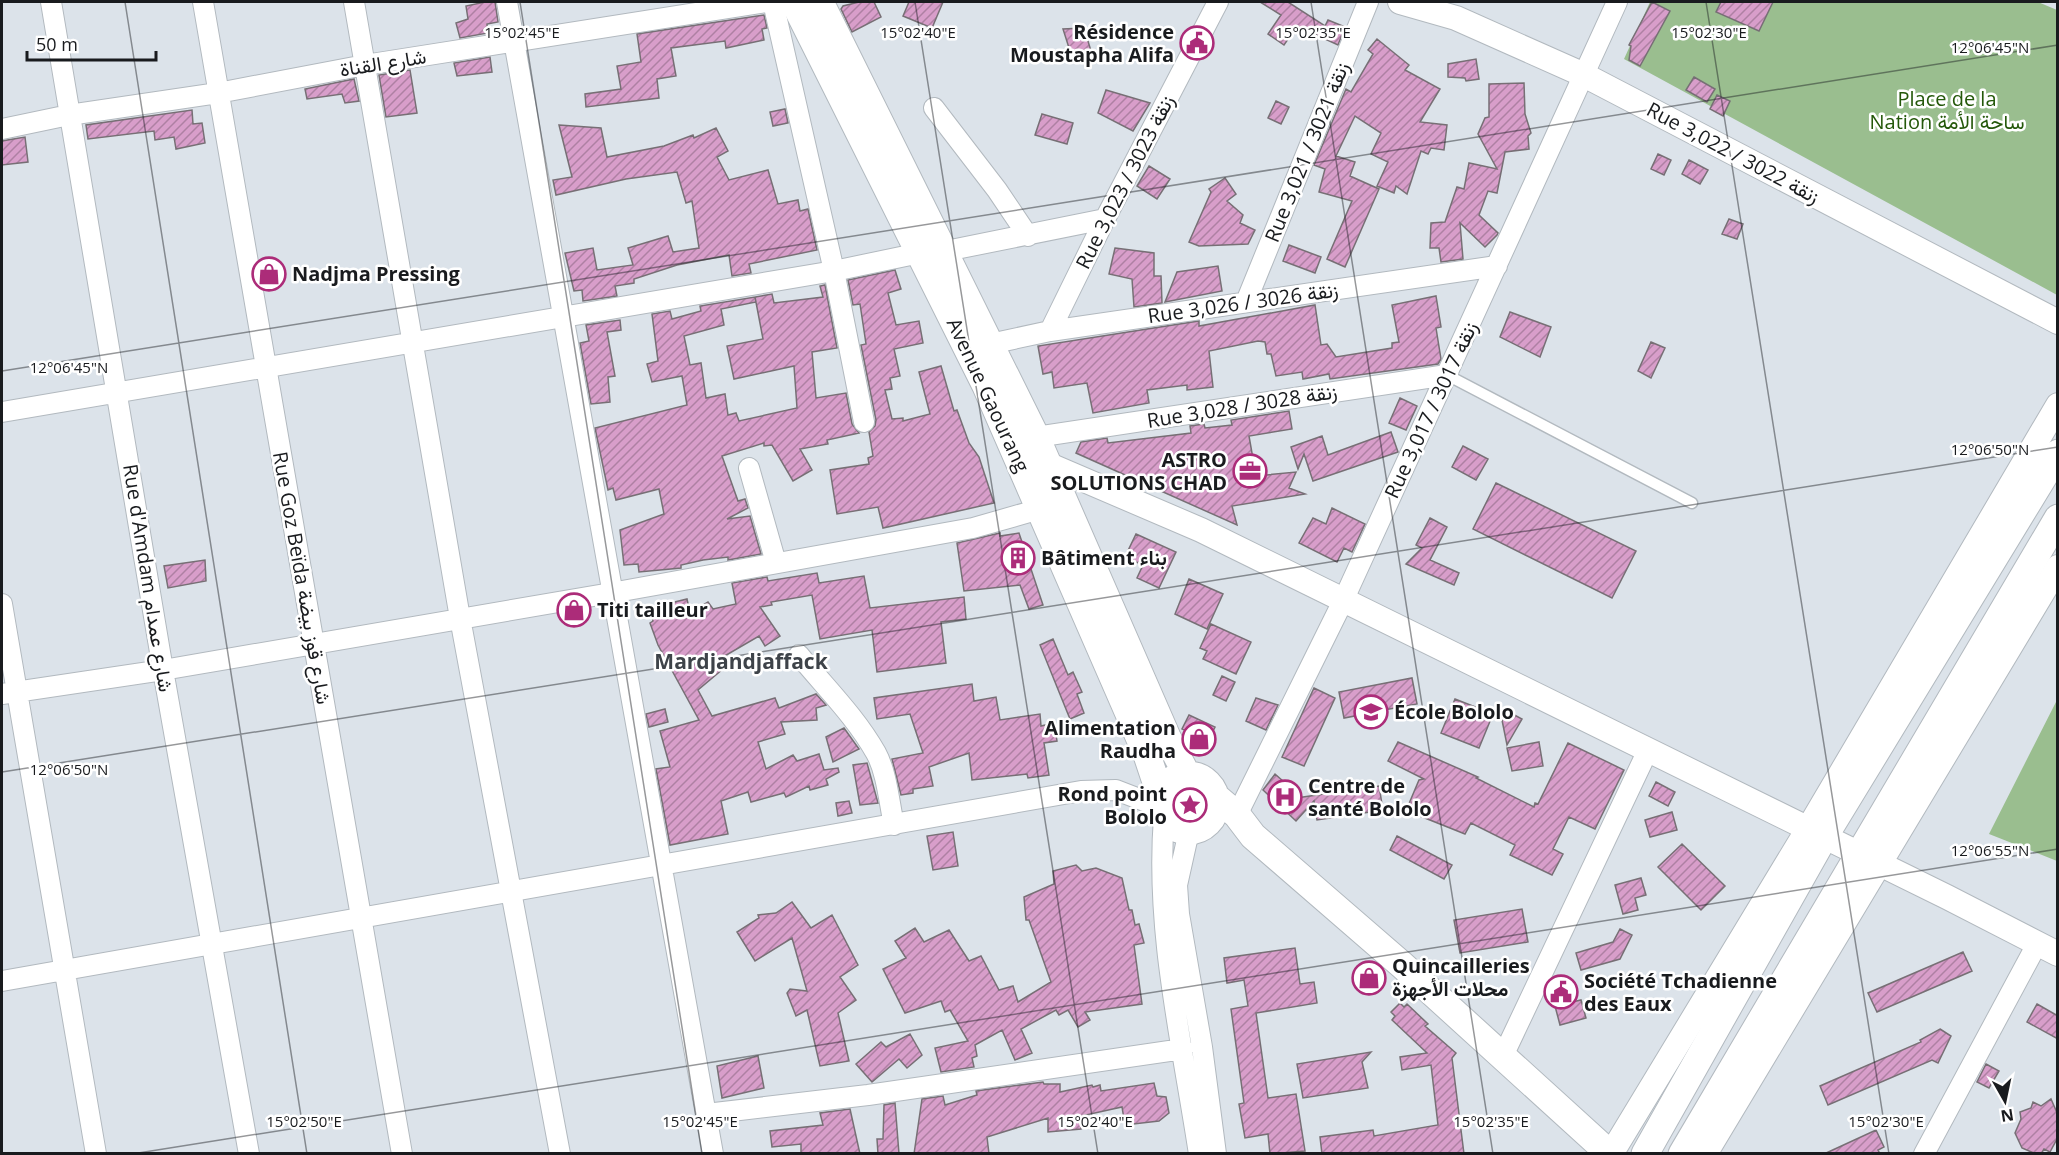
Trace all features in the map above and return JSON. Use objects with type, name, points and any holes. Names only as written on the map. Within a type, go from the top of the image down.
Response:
[{"type":"main road","name":"Avenue Gaourang","points":[[794,2],[933,252],[990,344],[1036,437],[1167,737],[1187,775]]},
{"type":"main road","name":"Avenue Gaourang","points":[[820,2],[933,252],[986,386],[1147,754],[1162,807]]},
{"type":"main road","points":[[1646,1154],[1816,833],[2058,453]]},
{"type":"main road","points":[[1682,1154],[1871,860],[2058,518]]},
{"type":"main road","points":[[1254,836],[1198,827],[1178,829],[1162,807],[1170,782],[1187,775],[1206,781],[1216,797],[1254,836],[1611,1154]]},
{"type":"main road","points":[[1198,827],[1213,816],[1216,797]]},
{"type":"street","name":"Rue d'Amdam شارع عمدام","points":[[51,2],[163,670],[249,1154]]},
{"type":"street","name":"Rue Goz Beïda شارع قوز بيضة","points":[[203,2],[402,1154]]},
{"type":"street","points":[[354,2],[460,618],[560,1154]]},
{"type":"street","points":[[507,2],[713,1154]]},
{"type":"street","name":"شارع القناة","points":[[2,129],[69,116],[218,93],[365,65],[766,2]]},
{"type":"street","points":[[773,2],[834,271],[864,422]]},
{"type":"street","name":"Rue 3,023 / زنقة 3023","points":[[1050,332],[1105,219],[1218,2]]},
{"type":"street","name":"Rue 3,021 / زنقة 3021","points":[[1246,303],[1368,2]]},
{"type":"street","name":"Rue 3,022 / زنقة 3022","points":[[1400,2],[1455,18],[1584,75],[2058,322]]},
{"type":"street","name":"Rue 3,017 / زنقة 3017","points":[[1237,816],[1343,601],[1617,2]]},
{"type":"street","points":[[934,108],[998,190],[1028,236]]},
{"type":"street","points":[[2,412],[266,365],[834,271],[1028,236],[1105,219]]},
{"type":"street","name":"Rue 3,026 / زنقة 3026","points":[[990,344],[1050,332],[1497,266]]},
{"type":"street","name":"Rue 3,028 / زنقة 3028","points":[[1036,437],[1447,375]]},
{"type":"street","points":[[1611,1154],[1816,833],[2058,405]]},
{"type":"street","points":[[1047,464],[1201,530],[2047,949],[1924,1154]]},
{"type":"street","points":[[749,468],[776,563]]},
{"type":"street","points":[[9,692],[163,670],[611,593],[973,528],[1040,509]]},
{"type":"street","points":[[1705,1154],[1871,860],[2058,567]]},
{"type":"street","points":[[2,604],[9,692],[64,970],[96,1154]]},
{"type":"street","points":[[799,655],[840,700],[877,754],[894,825]]},
{"type":"street","points":[[1503,1056],[1648,750]]},
{"type":"street","points":[[2,981],[211,942],[513,893],[1081,791],[1116,790],[1162,807],[1163,915],[1198,1154]]},
{"type":"street","points":[[1198,827],[1177,885],[1179,914],[1202,1047],[1216,1154]]},
{"type":"street","points":[[706,1114],[868,1095],[1183,1049]]},
{"type":"lane","points":[[1447,375],[1692,503]]},
{"type":"green space","name":"Place de la Nation ساحة الأمة","points":[[1650,2],[2038,2],[2057,10],[2057,295],[1624,59]]},
{"type":"green space","points":[[2057,700],[2057,861],[1989,834]]},
{"type":"building","points":[[495,2],[498,22],[487,24],[488,33],[460,38],[456,23],[468,19],[466,6]]},
{"type":"building","points":[[859,2],[874,2],[881,17],[852,32],[841,9],[843,6]]},
{"type":"building","points":[[909,2],[943,2],[932,28],[903,16]]},
{"type":"building","points":[[1260,2],[1288,2],[1325,26],[1328,20],[1345,27],[1338,45],[1297,26],[1284,45],[1268,34],[1281,15]]},
{"type":"building","points":[[1652,2],[1670,11],[1640,66],[1629,60],[1631,46],[1629,45]]},
{"type":"building","points":[[1721,2],[1773,2],[1759,31],[1716,12]]},
{"type":"building","points":[[764,15],[767,28],[762,29],[764,40],[726,48],[725,41],[671,48],[676,76],[657,79],[659,98],[586,107],[585,94],[621,89],[617,66],[641,62],[637,34]]},
{"type":"building","points":[[1084,28],[1091,51],[1070,51],[1063,29]]},
{"type":"building","points":[[1377,39],[1409,65],[1405,70],[1440,89],[1420,122],[1447,125],[1444,150],[1431,148],[1428,154],[1421,151],[1407,194],[1396,186],[1394,193],[1377,186],[1388,162],[1371,154],[1381,133],[1355,116],[1336,156],[1355,162],[1350,176],[1379,189],[1345,267],[1327,259],[1352,201],[1319,192],[1325,169],[1314,165],[1346,89],[1351,92],[1373,54],[1368,50]]},
{"type":"building","points":[[490,57],[492,72],[457,76],[454,63]]},
{"type":"building","points":[[1476,59],[1479,79],[1466,81],[1465,78],[1448,77],[1448,64]]},
{"type":"building","points":[[410,70],[417,113],[386,117],[379,75]]},
{"type":"building","points":[[1694,77],[1715,89],[1707,102],[1686,90]]},
{"type":"building","points":[[354,79],[359,101],[345,103],[342,94],[307,99],[305,89]]},
{"type":"building","points":[[1524,83],[1525,114],[1531,133],[1528,136],[1529,149],[1505,152],[1497,193],[1488,191],[1479,215],[1498,233],[1485,247],[1460,223],[1463,259],[1441,262],[1439,248],[1430,248],[1431,223],[1445,222],[1457,187],[1464,189],[1469,163],[1497,169],[1478,134],[1485,118],[1489,117],[1489,84]]},
{"type":"building","points":[[1106,90],[1150,103],[1133,131],[1098,113]]},
{"type":"building","points":[[1717,95],[1730,101],[1723,116],[1710,109]]},
{"type":"building","points":[[1276,101],[1289,107],[1281,124],[1268,118]]},
{"type":"building","points":[[785,109],[788,123],[773,126],[770,112]]},
{"type":"building","points":[[192,110],[193,124],[202,123],[205,143],[176,149],[174,137],[155,140],[154,131],[88,139],[86,125]]},
{"type":"building","points":[[1042,114],[1073,123],[1067,144],[1035,135]]},
{"type":"building","points":[[559,125],[601,128],[607,157],[664,146],[693,135],[694,138],[716,128],[728,151],[717,157],[729,180],[768,170],[778,204],[798,200],[800,211],[808,209],[817,250],[749,264],[751,273],[732,276],[729,255],[677,265],[634,279],[634,283],[615,286],[617,296],[583,301],[582,290],[574,291],[565,253],[593,248],[597,270],[633,265],[628,248],[668,236],[673,252],[699,248],[692,201],[686,203],[677,172],[626,179],[556,195],[553,180],[572,177]]},
{"type":"building","points":[[25,137],[28,162],[2,165],[2,141]]},
{"type":"building","points":[[1658,154],[1671,160],[1664,175],[1651,169]]},
{"type":"building","points":[[1689,160],[1708,170],[1700,184],[1682,174]]},
{"type":"building","points":[[1149,166],[1170,179],[1157,199],[1137,186]]},
{"type":"building","points":[[1225,178],[1236,194],[1227,201],[1243,215],[1240,223],[1255,230],[1248,244],[1199,246],[1189,242],[1211,192],[1209,189]]},
{"type":"building","points":[[1729,219],[1743,224],[1737,239],[1722,234]]},
{"type":"building","points":[[1289,245],[1321,257],[1315,273],[1283,261]]},
{"type":"building","points":[[1115,248],[1154,253],[1154,276],[1161,276],[1162,303],[1134,307],[1132,279],[1109,274]]},
{"type":"building","points":[[1218,266],[1222,291],[1165,302],[1177,272]]},
{"type":"building","points":[[895,270],[901,289],[888,293],[896,325],[919,321],[923,343],[894,349],[900,376],[890,378],[892,389],[885,390],[892,419],[903,418],[903,421],[930,414],[919,372],[941,366],[954,411],[957,410],[969,443],[979,457],[994,503],[883,528],[878,507],[837,514],[830,470],[869,464],[868,458],[873,456],[869,432],[875,426],[876,420],[861,345],[866,344],[860,304],[853,305],[848,280]]},
{"type":"building","points":[[825,285],[837,348],[812,352],[816,398],[846,393],[852,424],[859,433],[827,440],[828,444],[800,449],[812,470],[793,481],[772,445],[764,446],[764,443],[722,456],[738,501],[745,499],[748,508],[727,519],[750,516],[761,554],[728,560],[728,557],[703,560],[681,565],[681,568],[639,572],[638,564],[624,565],[620,530],[664,514],[659,489],[616,500],[613,488],[608,490],[595,428],[687,405],[682,376],[652,382],[647,364],[658,361],[652,314],[670,311],[672,319],[701,311],[700,306],[772,294],[774,303],[823,297],[820,286]],"holes":[[[756,302],[763,339],[727,346],[734,379],[794,366],[797,408],[739,421],[736,413],[728,415],[725,394],[706,398],[701,363],[690,365],[684,336],[724,325],[721,309]]]},
{"type":"building","points":[[1436,296],[1441,327],[1436,328],[1441,359],[1438,364],[1330,379],[1329,374],[1303,379],[1302,372],[1276,376],[1271,354],[1267,354],[1265,342],[1258,341],[1209,351],[1213,387],[1187,390],[1187,385],[1147,390],[1149,403],[1093,413],[1087,383],[1054,388],[1052,372],[1043,374],[1038,346],[1199,321],[1199,326],[1315,305],[1321,345],[1327,344],[1336,357],[1392,348],[1392,343],[1399,342],[1392,305]]},
{"type":"building","points":[[1510,312],[1551,327],[1540,357],[1500,337]]},
{"type":"building","points":[[620,320],[621,330],[607,332],[615,376],[608,377],[610,402],[591,404],[580,343],[589,341],[586,325]]},
{"type":"building","points":[[1651,342],[1665,348],[1651,378],[1638,371]]},
{"type":"building","points":[[1400,398],[1417,406],[1406,430],[1389,423]]},
{"type":"building","points":[[1289,411],[1292,429],[1249,436],[1256,476],[1296,472],[1289,488],[1305,494],[1232,506],[1237,525],[1076,453],[1081,442],[1107,438],[1108,443],[1191,433],[1190,426],[1204,424],[1205,428],[1232,425],[1231,420]]},
{"type":"building","points":[[1391,432],[1398,452],[1313,481],[1304,454],[1298,469],[1291,447],[1322,436],[1328,455]]},
{"type":"building","points":[[1463,446],[1488,459],[1476,480],[1452,467]]},
{"type":"building","points":[[1496,483],[1636,551],[1612,598],[1473,529]]},
{"type":"building","points":[[1332,508],[1365,524],[1352,552],[1344,548],[1337,562],[1299,543],[1313,518],[1326,524]]},
{"type":"building","points":[[1430,518],[1447,527],[1430,560],[1459,573],[1454,585],[1406,564],[1422,548],[1416,545]]},
{"type":"building","points":[[1000,533],[1000,536],[1019,533],[1043,605],[1029,609],[1020,585],[964,591],[957,543]]},
{"type":"building","points":[[1136,534],[1176,552],[1159,588],[1137,578],[1143,565],[1125,557]]},
{"type":"building","points":[[205,560],[206,581],[168,588],[164,566]]},
{"type":"building","points":[[817,573],[819,583],[864,576],[870,608],[964,597],[966,619],[941,622],[946,663],[877,672],[872,630],[820,639],[812,595],[771,602],[772,605],[760,607],[780,636],[765,646],[759,636],[716,661],[723,669],[698,690],[712,716],[775,698],[779,708],[816,694],[826,705],[816,708],[817,720],[781,722],[785,734],[758,742],[766,769],[793,755],[797,761],[819,754],[824,770],[838,768],[839,772],[826,779],[828,785],[810,790],[809,786],[786,797],[784,793],[751,802],[748,792],[721,801],[728,834],[670,845],[656,769],[670,767],[660,731],[699,720],[658,645],[650,623],[653,621],[650,608],[687,599],[690,613],[708,602],[713,609],[736,604],[732,583],[767,577],[768,581]]},
{"type":"building","points":[[1189,579],[1223,594],[1207,629],[1175,614]]},
{"type":"building","points":[[1211,624],[1251,642],[1236,674],[1203,659],[1207,651],[1200,648]]},
{"type":"building","points":[[1053,639],[1068,675],[1073,672],[1082,692],[1077,694],[1084,713],[1070,719],[1040,645]]},
{"type":"building","points":[[1222,676],[1235,682],[1226,701],[1213,695]]},
{"type":"building","points":[[1412,678],[1417,704],[1384,710],[1369,704],[1365,714],[1344,718],[1339,692]]},
{"type":"building","points":[[972,684],[974,701],[996,697],[1000,720],[1040,714],[1041,726],[1054,723],[1057,741],[1044,743],[1049,775],[1028,778],[1027,774],[972,780],[969,753],[929,767],[933,786],[913,789],[913,793],[901,795],[892,759],[923,753],[910,714],[877,719],[874,698]]},
{"type":"building","points":[[1314,688],[1335,698],[1304,766],[1282,757]]},
{"type":"building","points":[[1256,698],[1278,705],[1266,730],[1246,721]]},
{"type":"building","points":[[1455,699],[1493,714],[1479,748],[1441,733]]},
{"type":"building","points":[[665,709],[668,722],[649,727],[646,714]]},
{"type":"building","points":[[1507,711],[1522,719],[1507,745],[1502,720]]},
{"type":"building","points":[[1189,715],[1215,727],[1208,741],[1182,729]]},
{"type":"building","points":[[844,728],[859,749],[833,762],[826,737]]},
{"type":"building","points":[[1398,742],[1478,777],[1476,778],[1534,807],[1535,803],[1538,804],[1568,743],[1624,770],[1595,829],[1569,817],[1553,849],[1563,854],[1552,875],[1510,855],[1515,845],[1471,823],[1465,834],[1410,812],[1414,805],[1408,806],[1419,780],[1424,779],[1388,761]]},
{"type":"building","points":[[1539,742],[1543,766],[1512,771],[1507,748]]},
{"type":"building","points":[[867,763],[878,803],[860,805],[853,765]]},
{"type":"building","points":[[1275,774],[1293,790],[1289,799],[1379,786],[1383,810],[1317,820],[1314,801],[1296,821],[1263,790]]},
{"type":"building","points":[[1656,782],[1675,792],[1668,806],[1649,796]]},
{"type":"building","points":[[849,801],[852,813],[838,816],[836,803]]},
{"type":"building","points":[[1672,812],[1677,830],[1650,837],[1645,820]]},
{"type":"building","points":[[953,832],[958,866],[933,870],[927,836]]},
{"type":"building","points":[[1397,836],[1452,865],[1444,879],[1390,850]]},
{"type":"building","points":[[1682,844],[1725,886],[1701,910],[1658,867]]},
{"type":"building","points":[[1076,865],[1082,871],[1096,868],[1122,878],[1129,910],[1132,910],[1135,925],[1139,924],[1144,943],[1134,945],[1142,1004],[1085,1012],[1090,1020],[1078,1027],[1068,1010],[1059,1015],[1056,1010],[1021,1029],[1032,1053],[1015,1060],[1002,1030],[975,1045],[977,1056],[972,1058],[974,1067],[941,1072],[935,1048],[968,1041],[950,1010],[945,1012],[941,1001],[905,1013],[883,969],[906,958],[895,941],[915,928],[924,942],[949,930],[969,961],[981,956],[999,990],[1013,986],[1018,1002],[1051,982],[1029,920],[1026,920],[1024,897],[1054,884],[1053,871]]},
{"type":"building","points":[[1641,878],[1646,895],[1635,898],[1638,910],[1623,914],[1615,885]]},
{"type":"building","points":[[792,902],[811,928],[832,915],[858,965],[840,977],[856,1000],[838,1013],[849,1061],[820,1066],[807,1010],[796,1016],[787,993],[790,989],[807,991],[792,938],[755,961],[737,932],[759,918],[758,915],[776,913]]},
{"type":"building","points":[[1522,909],[1528,942],[1460,953],[1454,920]]},
{"type":"building","points":[[1620,929],[1632,935],[1620,959],[1581,970],[1576,953],[1613,942]]},
{"type":"building","points":[[1295,948],[1300,984],[1314,982],[1317,1003],[1256,1013],[1268,1098],[1296,1094],[1305,1151],[1270,1154],[1268,1134],[1245,1138],[1239,1104],[1244,1103],[1231,1009],[1248,1006],[1244,980],[1227,983],[1224,958]]},
{"type":"building","points":[[1963,952],[1972,971],[1877,1012],[1868,993]]},
{"type":"building","points":[[1581,1000],[1586,1018],[1560,1025],[1555,1006]]},
{"type":"building","points":[[1400,1003],[1404,1007],[1407,1004],[1428,1024],[1425,1026],[1456,1053],[1452,1058],[1464,1154],[1322,1154],[1320,1137],[1373,1130],[1374,1136],[1438,1125],[1431,1065],[1402,1070],[1400,1057],[1427,1053],[1392,1020],[1395,1016],[1391,1012]]},
{"type":"building","points":[[2037,1004],[2058,1016],[2058,1039],[2027,1022]]},
{"type":"building","points":[[1940,1029],[1951,1036],[1938,1063],[1932,1060],[1828,1105],[1820,1086],[1921,1042],[1920,1040]]},
{"type":"building","points":[[910,1034],[922,1055],[907,1068],[899,1059],[872,1082],[856,1064],[881,1042],[886,1047]]},
{"type":"building","points":[[1371,1052],[1362,1062],[1368,1088],[1303,1098],[1297,1064]]},
{"type":"building","points":[[758,1056],[764,1088],[722,1098],[717,1066]]},
{"type":"building","points":[[1986,1064],[1999,1071],[1989,1088],[1977,1082]]},
{"type":"building","points":[[1043,1082],[1044,1084],[1060,1084],[1060,1092],[1092,1085],[1093,1087],[1100,1085],[1101,1091],[1154,1083],[1157,1096],[1166,1097],[1169,1113],[1159,1121],[1125,1125],[1122,1107],[1081,1116],[1081,1129],[1048,1132],[1048,1118],[987,1137],[989,1154],[914,1154],[922,1099],[943,1096],[945,1105],[977,1095],[976,1091]]},
{"type":"building","points":[[2051,1099],[2058,1115],[2058,1137],[2050,1152],[2044,1149],[2041,1154],[2036,1154],[2022,1148],[2015,1133],[2021,1119],[2020,1112],[2031,1108],[2033,1102],[2041,1106]]},
{"type":"building","points":[[895,1103],[899,1154],[878,1154],[877,1139],[883,1139],[884,1105]]},
{"type":"building","points":[[850,1109],[860,1154],[801,1154],[801,1144],[772,1147],[770,1131],[823,1125],[820,1113]]},
{"type":"building","points":[[1876,1130],[1884,1147],[1878,1150],[1880,1154],[1824,1154]]},
{"type":"place","name":"Résidence Moustapha Alifa","points":[[1197,43]]},
{"type":"place","name":"Nadjma Pressing","points":[[269,274]]},
{"type":"place","name":"ASTRO SOLUTIONS CHAD","points":[[1250,471]]},
{"type":"place","name":"Bâtiment بناء","points":[[1018,558]]},
{"type":"place","name":"Titi tailleur","points":[[574,610]]},
{"type":"place","name":"École Bololo","points":[[1371,712]]},
{"type":"place","name":"Alimentation Raudha","points":[[1199,739]]},
{"type":"place","name":"Centre de santé Bololo","points":[[1285,797]]},
{"type":"place","name":"Rond point Bololo","points":[[1190,805]]},
{"type":"place","name":"Quincailleries محلات الأجهزة","points":[[1369,978]]},
{"type":"place","name":"Société Tchadienne des Eaux","points":[[1561,992]]},
{"type":"district","name":"Mardjandjaffack","points":[[741,662]]}]
